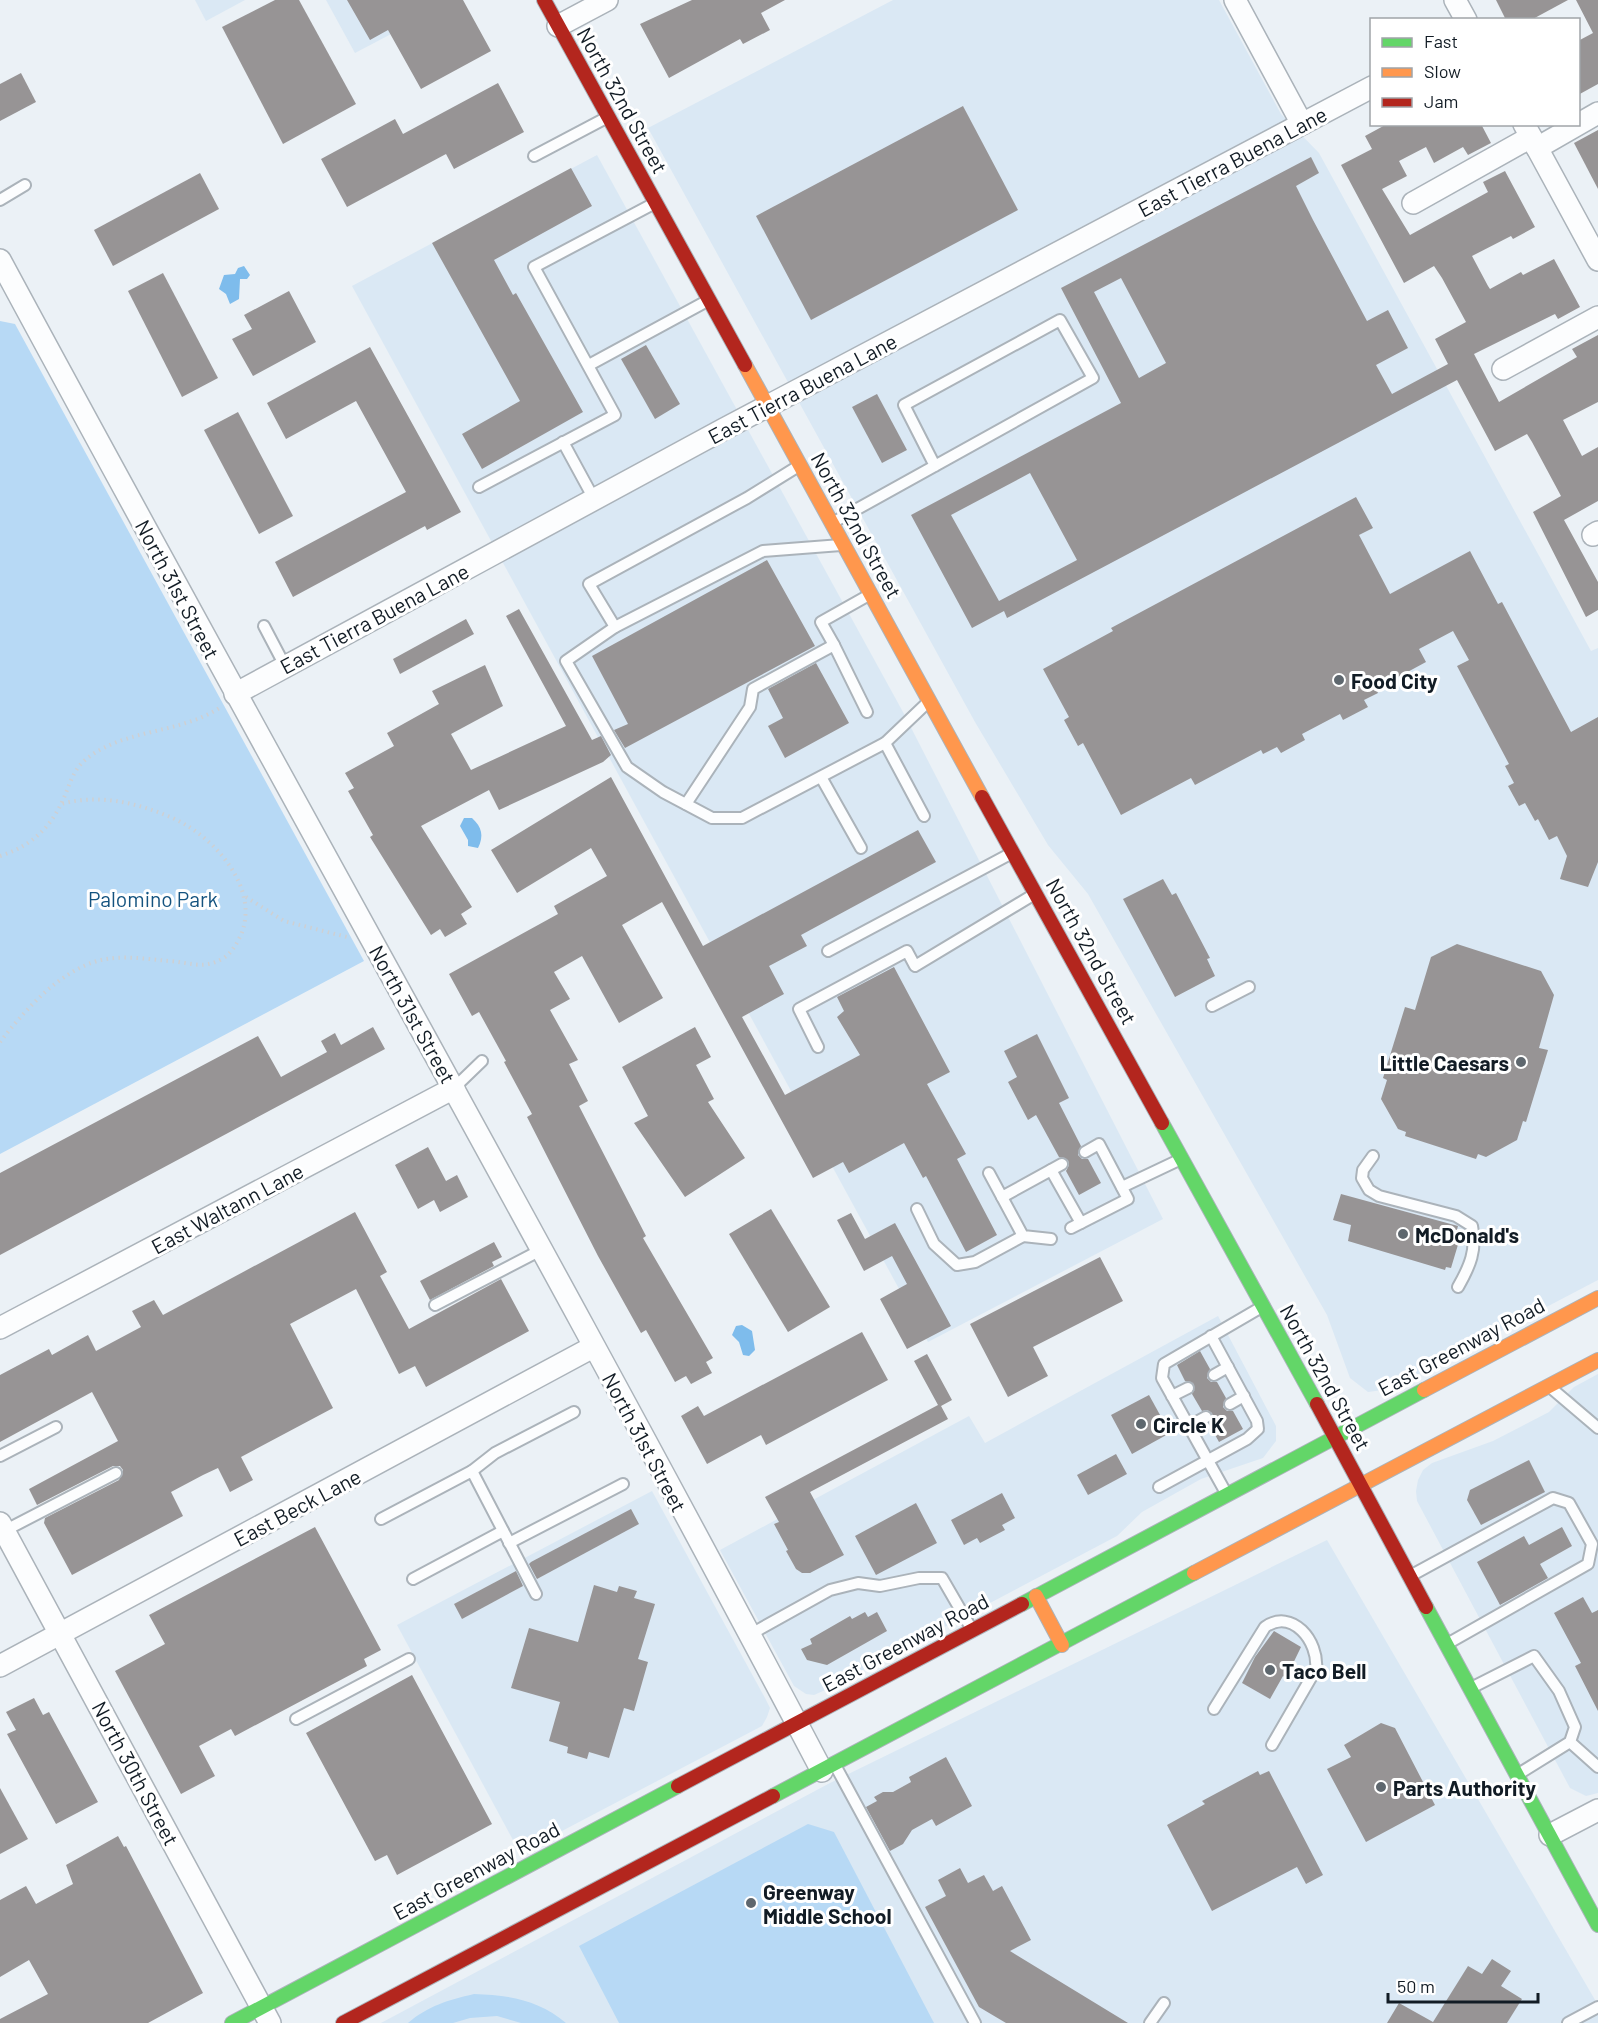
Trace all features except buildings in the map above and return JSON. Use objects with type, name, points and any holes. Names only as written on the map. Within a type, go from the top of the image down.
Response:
[{"type":"main road","name":"North 32nd Street","points":[[544,0],[1335,1437],[1598,1925]]},
{"type":"main road","name":"East Greenway Road","points":[[232,2023],[266,2015],[797,1724],[1598,1298]]},
{"type":"main road","points":[[343,2023],[1598,1360]]},
{"type":"main road","points":[[1036,1596],[1062,1645]]},
{"type":"street","points":[[558,26],[607,0]]},
{"type":"street","points":[[1235,0],[1302,124]]},
{"type":"street","points":[[1455,0],[1465,18]]},
{"type":"street","name":"East Tierra Buena Lane","points":[[228,700],[285,666],[767,406],[1370,88]]},
{"type":"street","points":[[1580,119],[1598,113]]},
{"type":"street","points":[[1413,203],[1530,137],[1561,126]]},
{"type":"street","points":[[1530,137],[1598,260]]},
{"type":"street","name":"North 31st Street","points":[[0,260],[9,298],[228,700],[453,1088],[797,1724],[828,1768]]},
{"type":"street","points":[[1503,369],[1598,316]]},
{"type":"street","name":"East Waltann Lane","points":[[0,1328],[453,1088]]},
{"type":"street","name":"East Beck Lane","points":[[0,1665],[593,1347]]},
{"type":"street","name":"North 30th Street","points":[[2,1527],[266,2015]]},
{"type":"street","points":[[1550,1835],[1598,1810]]},
{"type":"lane","points":[[534,156],[609,117]]},
{"type":"lane","points":[[0,200],[25,185]]},
{"type":"lane","points":[[479,487],[615,415],[534,267],[656,202]]},
{"type":"lane","points":[[589,365],[709,300]]},
{"type":"lane","points":[[832,524],[1093,378],[1060,320],[904,405],[935,466]]},
{"type":"lane","points":[[563,442],[594,499]]},
{"type":"lane","points":[[615,627],[589,584],[747,498],[800,465]]},
{"type":"lane","points":[[844,544],[763,551],[615,627],[566,661],[627,767],[663,792],[712,818],[742,818],[885,743],[930,700]]},
{"type":"lane","points":[[867,712],[821,622],[871,594]]},
{"type":"lane","points":[[264,626],[285,666]]},
{"type":"lane","points":[[686,804],[750,707],[753,689],[834,645]]},
{"type":"lane","points":[[885,743],[924,816]]},
{"type":"lane","points":[[821,777],[861,848]]},
{"type":"lane","points":[[828,951],[1013,852]]},
{"type":"lane","points":[[818,1047],[799,1009],[907,951],[915,966],[1036,893]]},
{"type":"lane","points":[[1212,1006],[1249,987]]},
{"type":"lane","points":[[453,1088],[482,1061]]},
{"type":"lane","points":[[1051,1170],[1076,1226],[1128,1199],[1099,1144],[1084,1152]]},
{"type":"lane","points":[[1373,1156],[1363,1170],[1362,1178],[1369,1190],[1379,1196],[1456,1216],[1472,1226],[1476,1243],[1470,1267],[1458,1287]]},
{"type":"lane","points":[[1122,1187],[1182,1159]]},
{"type":"lane","points":[[1002,1197],[1062,1164]]},
{"type":"lane","points":[[989,1173],[1023,1236]]},
{"type":"lane","points":[[917,1209],[934,1244],[957,1265],[975,1262],[1023,1236],[1051,1239]]},
{"type":"lane","points":[[435,1305],[541,1250]]},
{"type":"lane","points":[[1227,1495],[1162,1378],[1164,1364],[1263,1306]]},
{"type":"lane","points":[[1159,1486],[1247,1439],[1258,1429],[1257,1421],[1211,1336]]},
{"type":"lane","points":[[1214,1375],[1228,1367]]},
{"type":"lane","points":[[1548,1386],[1598,1428]]},
{"type":"lane","points":[[1172,1396],[1188,1388]]},
{"type":"lane","points":[[1230,1404],[1244,1396]]},
{"type":"lane","points":[[381,1519],[472,1471],[495,1454],[574,1412]]},
{"type":"lane","points":[[1189,1426],[1206,1418]]},
{"type":"lane","points":[[0,1456],[56,1427]]},
{"type":"lane","points":[[472,1471],[536,1594]]},
{"type":"lane","points":[[2,1527],[116,1473]]},
{"type":"lane","points":[[509,1543],[622,1484]]},
{"type":"lane","points":[[1410,1576],[1553,1498],[1569,1503],[1592,1544],[1588,1564],[1446,1644]]},
{"type":"lane","points":[[413,1579],[503,1531]]},
{"type":"lane","points":[[749,1635],[830,1590],[858,1583],[880,1586],[918,1578],[942,1578],[973,1630]]},
{"type":"lane","points":[[1214,1709],[1265,1627],[1274,1620],[1292,1624],[1313,1643],[1317,1659],[1316,1669],[1272,1745]]},
{"type":"lane","points":[[1471,1688],[1534,1656],[1559,1691],[1575,1727],[1570,1742],[1517,1774]]},
{"type":"lane","points":[[296,1719],[409,1659]]},
{"type":"lane","points":[[1570,1742],[1598,1767]]},
{"type":"lane","points":[[828,1768],[975,2023]]},
{"type":"lane","points":[[1150,2023],[1164,2003]]},
{"type":"lane","points":[[1568,2023],[1598,2007]]},
{"type":"path","points":[[0,856],[33,842],[61,804],[75,771],[92,755],[136,735],[165,731],[197,720],[228,700]]},
{"type":"path","points":[[0,1042],[38,999],[91,963],[120,958],[207,966],[224,958],[236,947],[244,927],[245,896],[238,877],[215,850],[194,831],[174,818],[149,808],[98,799],[61,804]]},
{"type":"path","points":[[245,896],[284,921],[347,937]]},
{"type":"shaded area","points":[[195,0],[245,0],[206,21]]},
{"type":"shaded area","points":[[326,0],[456,0],[355,53]]},
{"type":"shaded area","points":[[893,0],[1219,0],[1281,114],[1319,153],[1591,651],[1598,648],[1598,1280],[1390,1389],[1368,1392],[1350,1378],[1327,1315],[1088,894],[1048,845],[975,722],[648,128]]},
{"type":"shaded area","points":[[597,155],[903,712],[1163,1219],[928,1342],[352,286]]},
{"type":"shaded area","points":[[1218,1316],[1276,1426],[1276,1441],[1263,1458],[1201,1479],[1142,1512],[1117,1536],[823,1691],[814,1695],[806,1694],[794,1686],[720,1550],[969,1416],[985,1443]]},
{"type":"shaded area","points":[[1598,1374],[1598,1793],[1586,1796],[1570,1788],[1417,1501],[1416,1491],[1423,1470],[1432,1463],[1493,1441],[1549,1412],[1574,1387]]},
{"type":"shaded area","points":[[652,1491],[765,1698],[770,1708],[767,1717],[762,1726],[520,1853],[397,1625]]},
{"type":"shaded area","points":[[1327,1540],[1598,2005],[1598,2023],[381,2023],[830,1783]]},
{"type":"green space","name":"Palomino Park","points":[[0,321],[15,324],[364,961],[0,1154]]},
{"type":"green space","name":"Greenway Middle School","points":[[808,1824],[834,1832],[934,2023],[619,2023],[579,1946]]},
{"type":"green space","points":[[474,1994],[523,2000],[545,2009],[566,2023],[521,2023],[497,2016],[470,2018],[453,2023],[408,2023],[439,2004]]},
{"type":"water","points":[[244,266],[250,275],[247,279],[240,279],[239,299],[230,304],[226,294],[219,289],[224,275],[235,274],[238,268]]},
{"type":"water","points":[[464,818],[472,818],[480,828],[481,840],[478,848],[468,846],[468,840],[460,826]]},
{"type":"water","points":[[742,1325],[752,1331],[755,1350],[749,1356],[743,1355],[739,1342],[732,1335],[736,1326]]},
{"type":"traffic: fast","points":[[1162,1123],[1317,1404]]},
{"type":"traffic: fast","points":[[1022,1604],[1424,1390]]},
{"type":"traffic: fast","points":[[773,1796],[1194,1573]]},
{"type":"traffic: fast","points":[[1426,1607],[1598,1925]]},
{"type":"traffic: fast","points":[[232,2023],[678,1786]]},
{"type":"traffic: slow","points":[[745,365],[982,797]]},
{"type":"traffic: slow","points":[[1424,1390],[1598,1298]]},
{"type":"traffic: slow","points":[[1194,1573],[1598,1360]]},
{"type":"traffic: slow","points":[[1036,1596],[1062,1645]]},
{"type":"traffic: jam","points":[[544,0],[745,365]]},
{"type":"traffic: jam","points":[[982,797],[1162,1123]]},
{"type":"traffic: jam","points":[[1317,1404],[1426,1607]]},
{"type":"traffic: jam","points":[[678,1786],[1022,1604]]},
{"type":"traffic: jam","points":[[343,2023],[773,1796]]},
{"type":"place","name":"Food City","points":[[1339,680]]},
{"type":"place","name":"Little Caesars","points":[[1521,1062]]},
{"type":"place","name":"McDonald's","points":[[1403,1234]]},
{"type":"place","name":"Circle K","points":[[1141,1424]]},
{"type":"place","name":"Taco Bell","points":[[1270,1670]]},
{"type":"place","name":"Parts Authority","points":[[1381,1787]]},
{"type":"place","name":"Greenway Middle School","points":[[751,1903]]}]
